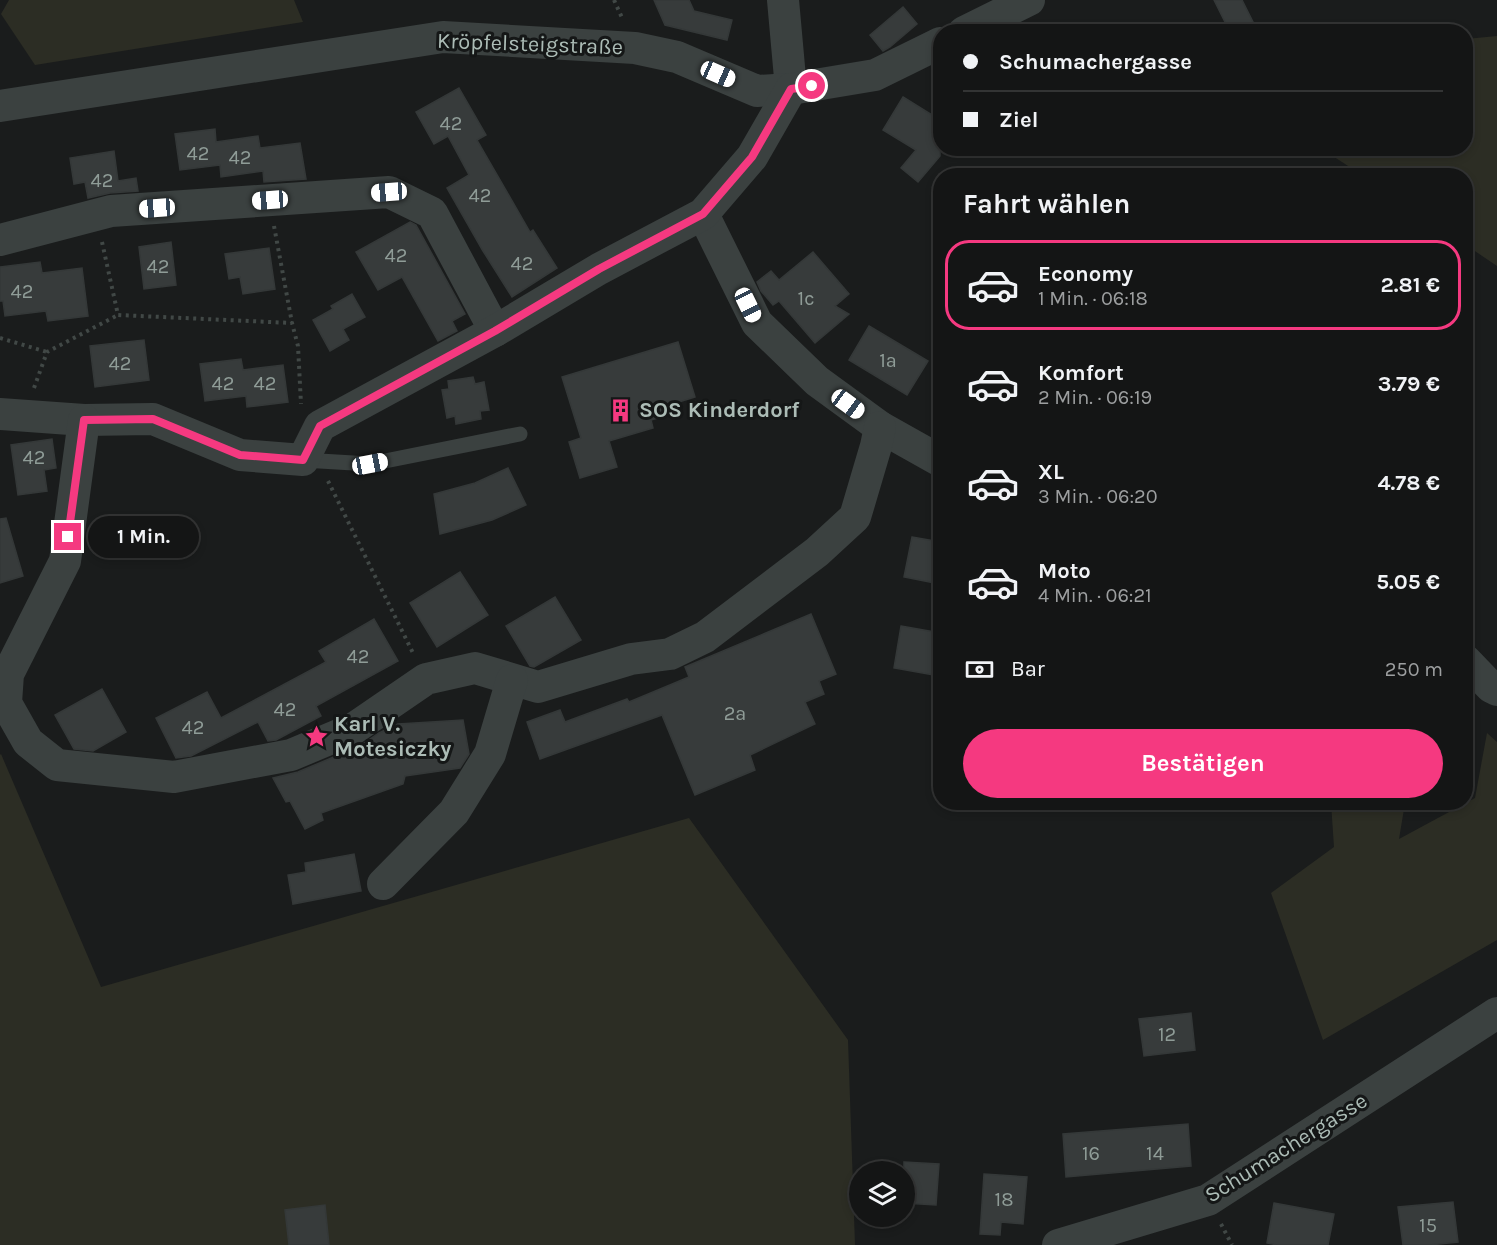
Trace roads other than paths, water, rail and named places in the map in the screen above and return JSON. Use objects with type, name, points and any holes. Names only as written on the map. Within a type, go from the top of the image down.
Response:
[{"type":"street","points":[[0,414],[84,420],[153,419],[240,455],[303,460],[320,426],[495,331],[599,269],[703,214],[752,157],[791,89],[783,0]]},
{"type":"street","points":[[980,24],[1029,0]]},
{"type":"street","name":"Kröpfelsteigstraße","points":[[0,106],[443,37],[635,48],[677,57],[757,91],[791,89],[875,75],[933,46]]},
{"type":"street","points":[[0,240],[111,211],[389,192],[432,213],[495,331]]},
{"type":"street","points":[[703,214],[757,323],[817,381],[880,427],[933,457]]},
{"type":"street","points":[[84,420],[65,561],[8,674],[6,703],[28,742],[57,765],[174,777],[291,755],[353,729],[426,679],[475,668],[538,687],[631,659],[670,654],[705,637],[817,552],[855,517],[880,427]]},
{"type":"street","points":[[1473,669],[1497,690]]},
{"type":"street","points":[[383,884],[454,812],[490,754],[512,680]]},
{"type":"street","name":"Schumachergasse","points":[[1058,1245],[1208,1200],[1497,1013]]},
{"type":"lane","points":[[303,460],[370,464],[520,434]]},
{"type":"place","name":"SOS Kinderdorf","points":[[621,410]]},
{"type":"place","name":"Karl V. Motesiczky","points":[[316,737]]}]
